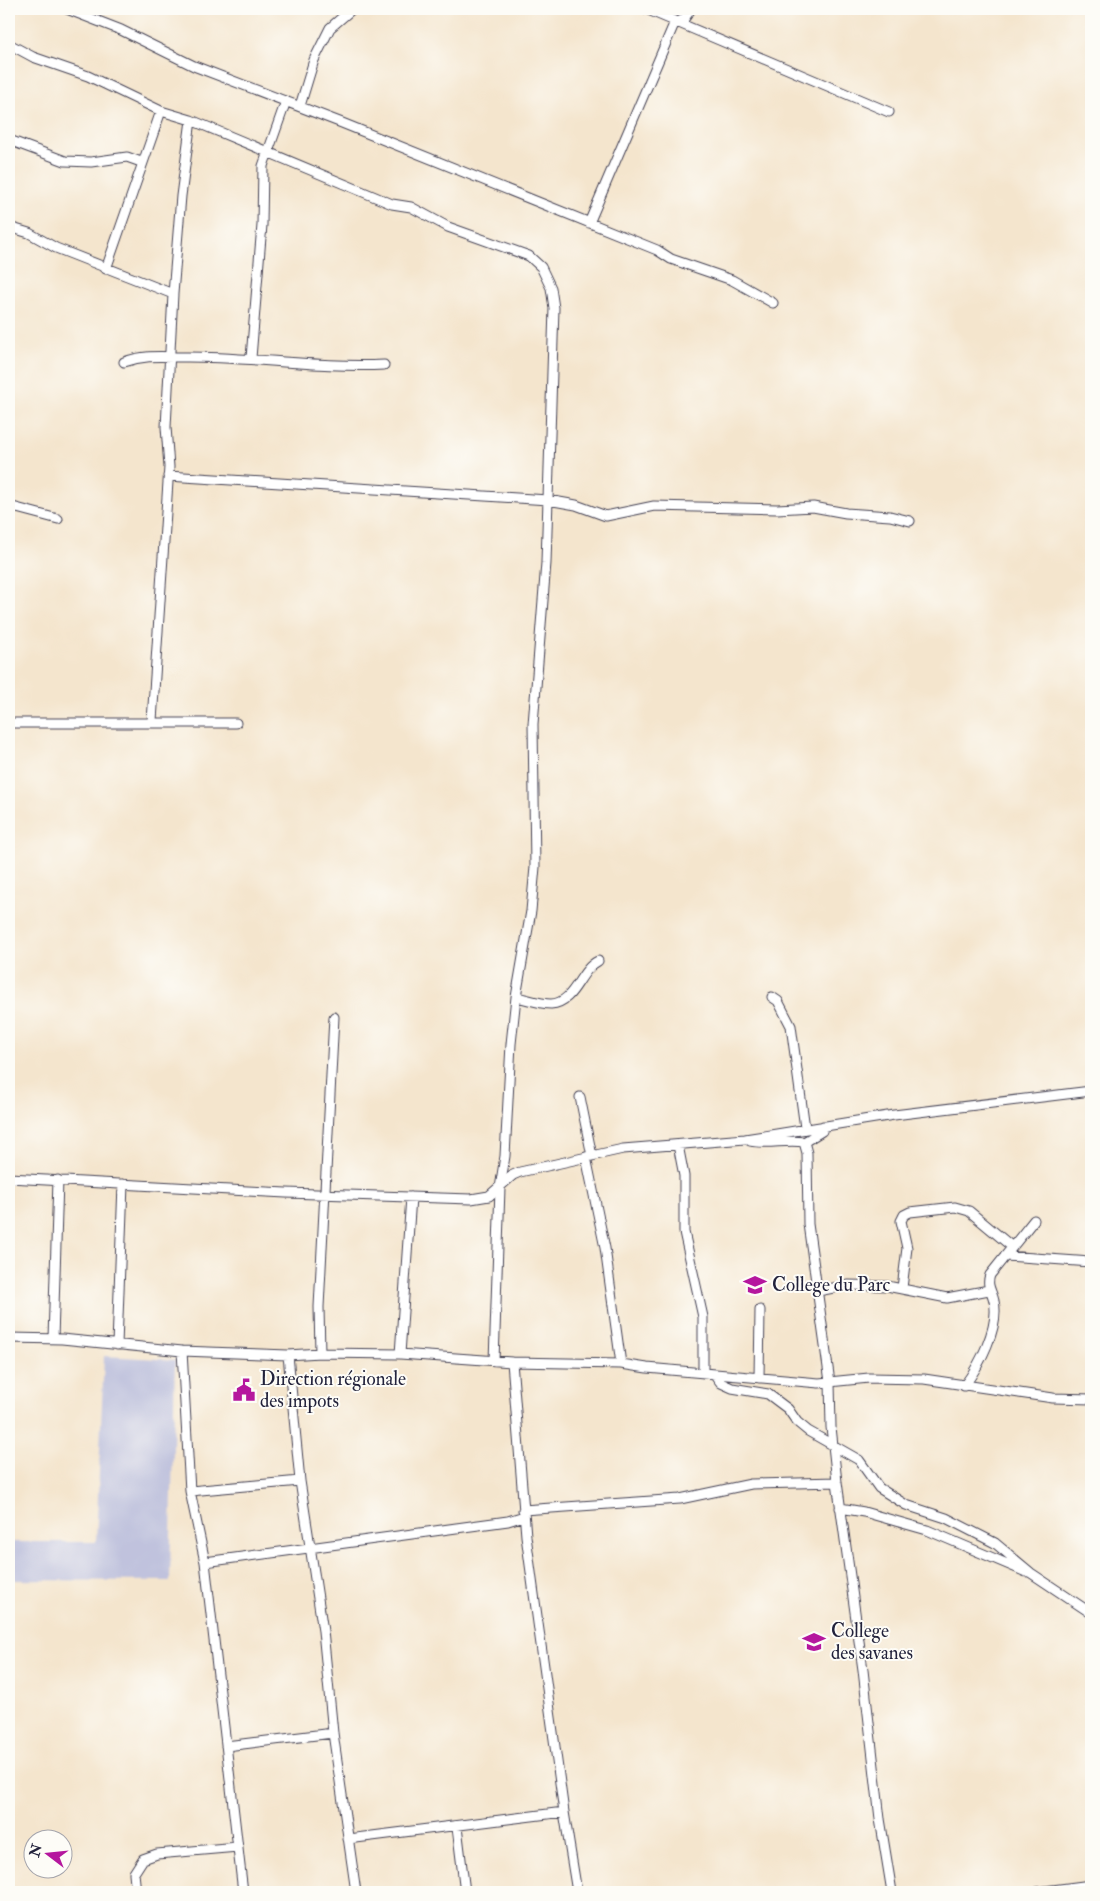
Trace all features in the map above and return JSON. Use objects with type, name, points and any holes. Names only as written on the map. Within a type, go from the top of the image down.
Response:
[{"type":"street","points":[[67,9],[121,30],[194,66],[300,106],[657,250],[671,259],[732,280],[773,303]]},
{"type":"street","points":[[300,106],[314,60],[330,28],[352,9]]},
{"type":"street","points":[[646,9],[889,112]]},
{"type":"street","points":[[590,223],[674,24],[684,19],[691,9]]},
{"type":"street","points":[[9,44],[34,57],[88,76],[161,111],[191,120],[392,204],[411,207],[448,226],[529,256],[541,267],[551,288],[554,308],[548,500],[533,724],[535,867],[532,911],[516,997],[511,1044],[505,1156],[500,1188],[494,1360]]},
{"type":"street","points":[[251,358],[262,225],[263,166],[286,101]]},
{"type":"street","points":[[106,269],[161,111]]},
{"type":"street","points":[[152,721],[168,476],[166,427],[173,294],[181,196],[191,120]]},
{"type":"street","points":[[9,140],[65,161],[91,162],[126,157],[142,162]]},
{"type":"street","points":[[9,227],[29,233],[56,248],[106,269],[173,294]]},
{"type":"street","points":[[124,362],[142,356],[251,358],[363,366],[384,365]]},
{"type":"street","points":[[168,476],[548,500],[576,504],[606,516],[654,506],[777,509],[813,507],[846,513],[890,516],[910,521]]},
{"type":"street","points":[[9,506],[58,519]]},
{"type":"street","points":[[9,723],[152,721],[236,723]]},
{"type":"street","points":[[516,997],[552,1004],[568,997],[589,965],[598,961]]},
{"type":"street","points":[[772,997],[778,1002],[791,1026],[805,1128]]},
{"type":"street","points":[[320,1352],[319,1307],[334,1017]]},
{"type":"street","points":[[9,1178],[286,1193],[471,1199],[489,1196],[513,1175],[520,1172],[623,1149],[745,1139],[805,1128],[1091,1091]]},
{"type":"street","points":[[580,1097],[605,1248],[621,1364]]},
{"type":"street","points":[[745,1139],[761,1142],[792,1140],[804,1142],[818,1135],[822,1131],[822,1126]]},
{"type":"street","points":[[804,1142],[807,1153],[808,1224],[830,1382],[831,1427],[840,1508],[863,1670],[880,1819],[892,1892]]},
{"type":"street","points":[[678,1145],[684,1176],[684,1232],[703,1317],[703,1373]]},
{"type":"street","points":[[53,1339],[58,1180]]},
{"type":"street","points":[[117,1345],[123,1184]]},
{"type":"street","points":[[400,1354],[411,1198]]},
{"type":"street","points":[[902,1288],[907,1248],[901,1221],[910,1212],[955,1207],[969,1211],[1011,1246]]},
{"type":"street","points":[[964,1386],[976,1370],[987,1346],[994,1315],[994,1302],[987,1281],[1011,1246],[1034,1220]]},
{"type":"street","points":[[1004,1256],[1091,1262]]},
{"type":"street","points":[[818,1291],[849,1285],[902,1288],[947,1298],[989,1290]]},
{"type":"street","points":[[759,1378],[760,1310]]},
{"type":"street","points":[[9,1338],[53,1339],[182,1351],[288,1355],[320,1352],[400,1354],[512,1362],[621,1364],[715,1375],[830,1382],[869,1378],[924,1379],[1053,1398],[1091,1399]]},
{"type":"street","points":[[182,1351],[190,1491],[205,1562],[243,1892]]},
{"type":"street","points":[[288,1355],[300,1481],[323,1631],[333,1733],[356,1892]]},
{"type":"street","points":[[512,1362],[524,1513],[564,1812],[577,1892]]},
{"type":"street","points":[[715,1375],[721,1383],[732,1388],[768,1394],[788,1409],[802,1426],[859,1460],[879,1488],[906,1504],[946,1518],[995,1543],[1031,1573],[1091,1614]]},
{"type":"street","points":[[190,1491],[300,1481]]},
{"type":"street","points":[[205,1562],[311,1546],[508,1521],[524,1513],[680,1499],[751,1484],[837,1482]]},
{"type":"street","points":[[840,1508],[864,1512],[927,1530],[1031,1573]]},
{"type":"street","points":[[226,1746],[333,1733]]},
{"type":"street","points":[[348,1839],[457,1827],[564,1812]]},
{"type":"street","points":[[457,1827],[465,1892]]},
{"type":"street","points":[[136,1892],[134,1873],[143,1859],[157,1854],[238,1847]]},
{"type":"street","points":[[1038,1892],[1091,1885]]},
{"type":"shaded area","points":[[104,1356],[175,1360],[170,1581],[9,1580],[9,1542],[96,1542]]},
{"type":"place","name":"College du Parc","points":[[755,1285]]},
{"type":"place","name":"Direction régionale des impots","points":[[244,1390]]},
{"type":"place","name":"College des savanes","points":[[814,1642]]}]
